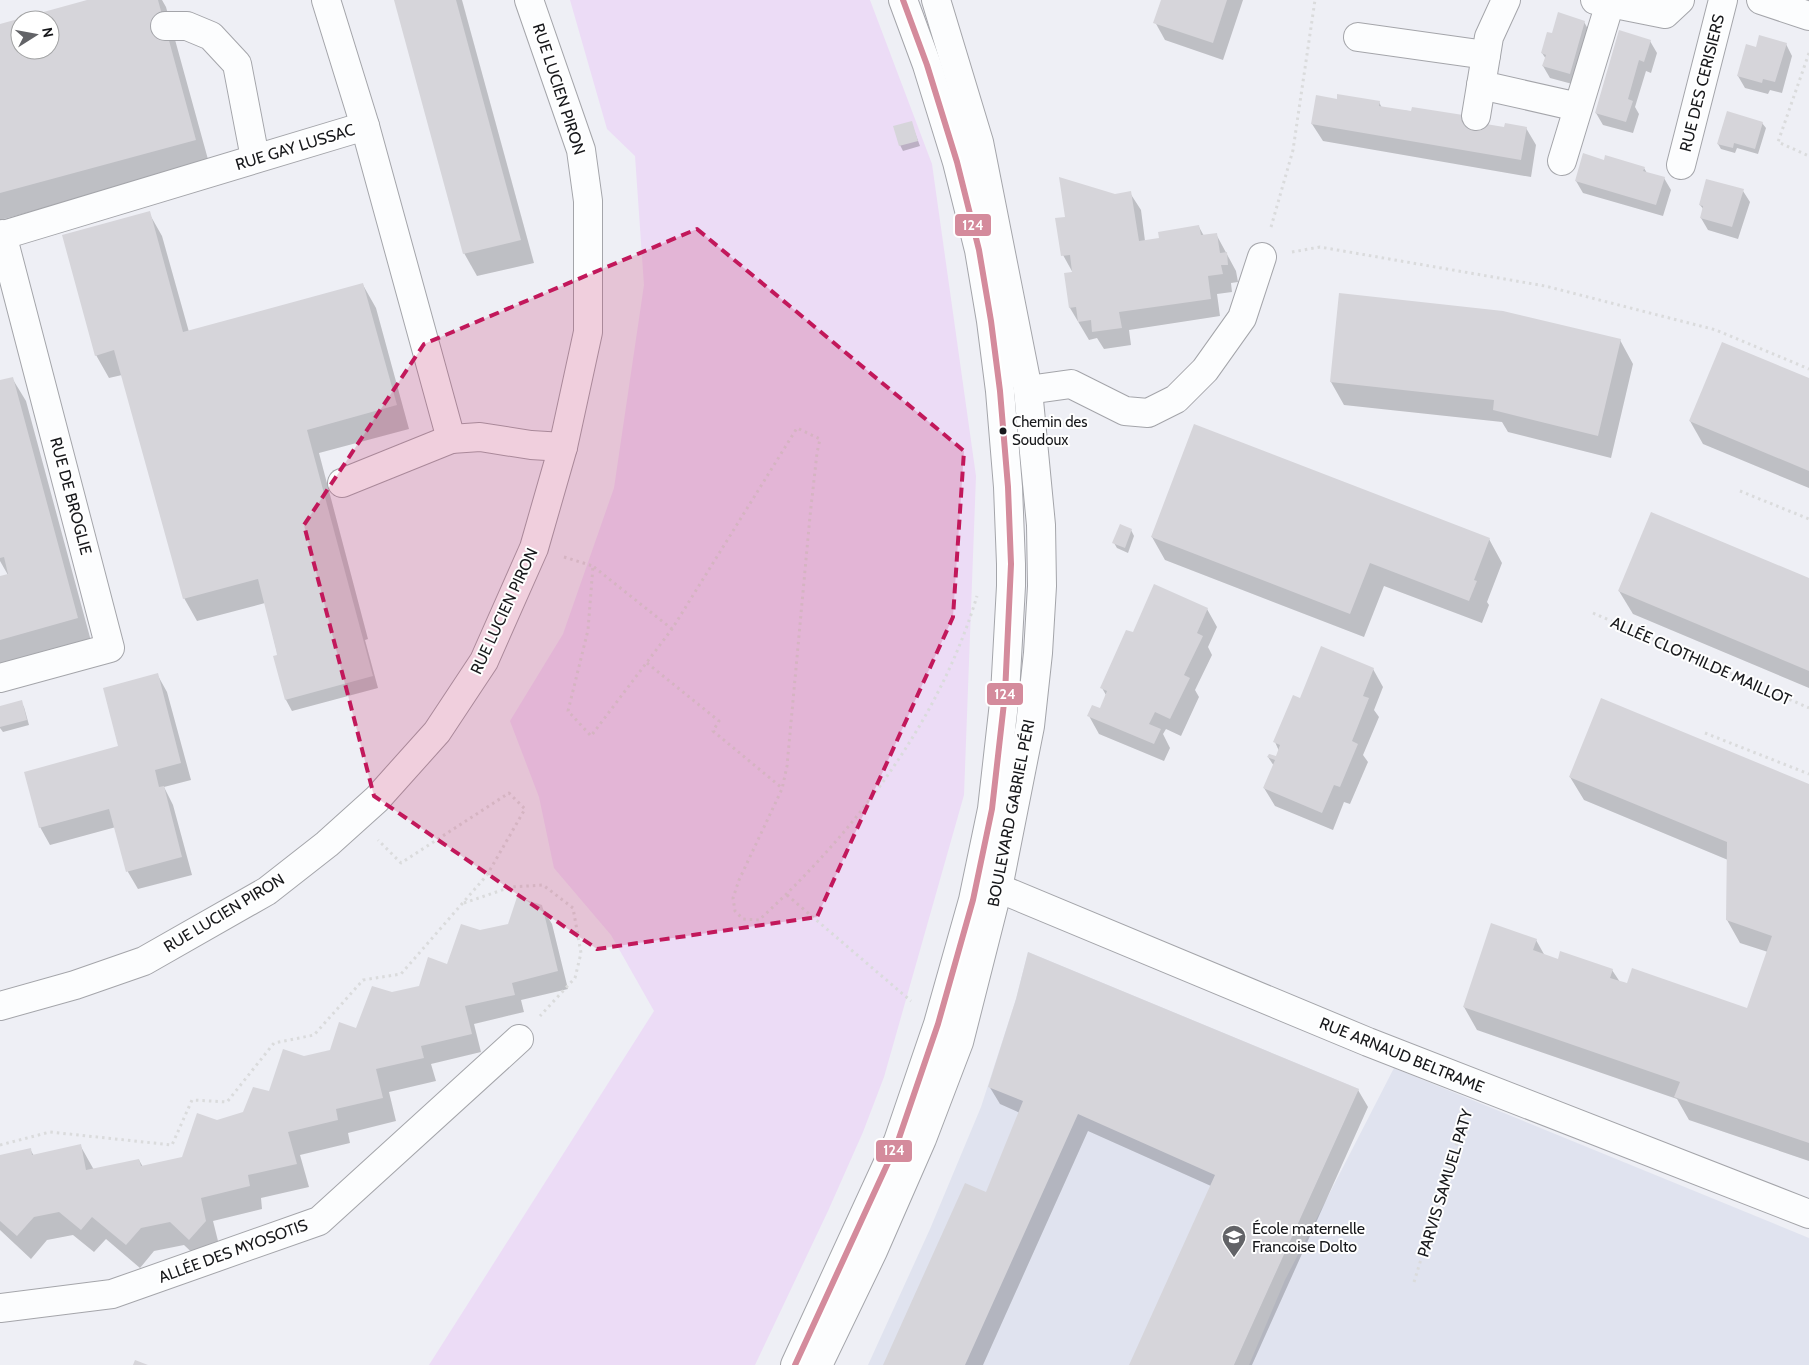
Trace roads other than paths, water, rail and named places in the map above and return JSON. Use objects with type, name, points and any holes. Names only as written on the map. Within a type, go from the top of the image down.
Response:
[{"type":"street","points":[[326,0],[366,126]]},
{"type":"street","name":"RUE LUCIEN PIRON","points":[[0,1006],[75,985],[144,961],[267,891],[327,844],[378,799],[437,732],[484,661],[534,548],[563,447],[588,332],[588,201],[581,150],[529,0]]},
{"type":"street","name":"BOULEVARD GABRIEL PÉRI","points":[[795,1365],[898,1141],[938,1024],[973,900],[992,808],[1005,694],[1011,586],[1008,487],[998,374],[979,250],[957,162],[927,65],[903,0]]},
{"type":"street","name":"BOULEVARD GABRIEL PÉRI","points":[[818,1365],[926,1130],[958,1042],[998,888],[1030,726],[1038,653],[1042,586],[1041,525],[1028,390],[979,142],[936,0]]},
{"type":"street","points":[[1476,116],[1489,37],[1506,0]]},
{"type":"street","points":[[1562,161],[1578,107],[1603,2],[1665,14],[1680,0]]},
{"type":"street","name":"RUE DES CERISIERS","points":[[1681,165],[1723,0]]},
{"type":"street","points":[[1761,0],[1809,16]]},
{"type":"street","points":[[165,26],[187,26],[211,36],[237,64],[255,158]]},
{"type":"street","points":[[1358,37],[1486,55]]},
{"type":"street","points":[[1481,85],[1578,107]]},
{"type":"street","name":"RUE GAY LUSSAC","points":[[1,235],[366,126],[451,439]]},
{"type":"street","name":"RUE DE BROGLIE","points":[[0,678],[110,648],[1,235]]},
{"type":"street","points":[[1028,390],[1071,384],[1125,410],[1148,414],[1176,400],[1206,370],[1242,318],[1262,257]]},
{"type":"street","points":[[342,483],[451,439],[480,437],[531,445],[563,447]]},
{"type":"street","name":"RUE ARNAUD BELTRAME","points":[[998,888],[1368,1042],[1809,1214]]},
{"type":"street","name":"ALLÉE DES MYOSOTIS","points":[[0,1308],[112,1294],[319,1221],[519,1039]]},
{"type":"place","name":"Chemin des Soudoux","points":[[1003,431]]},
{"type":"place","name":"École maternelle Francoise Dolto","points":[[1234,1258]]}]
